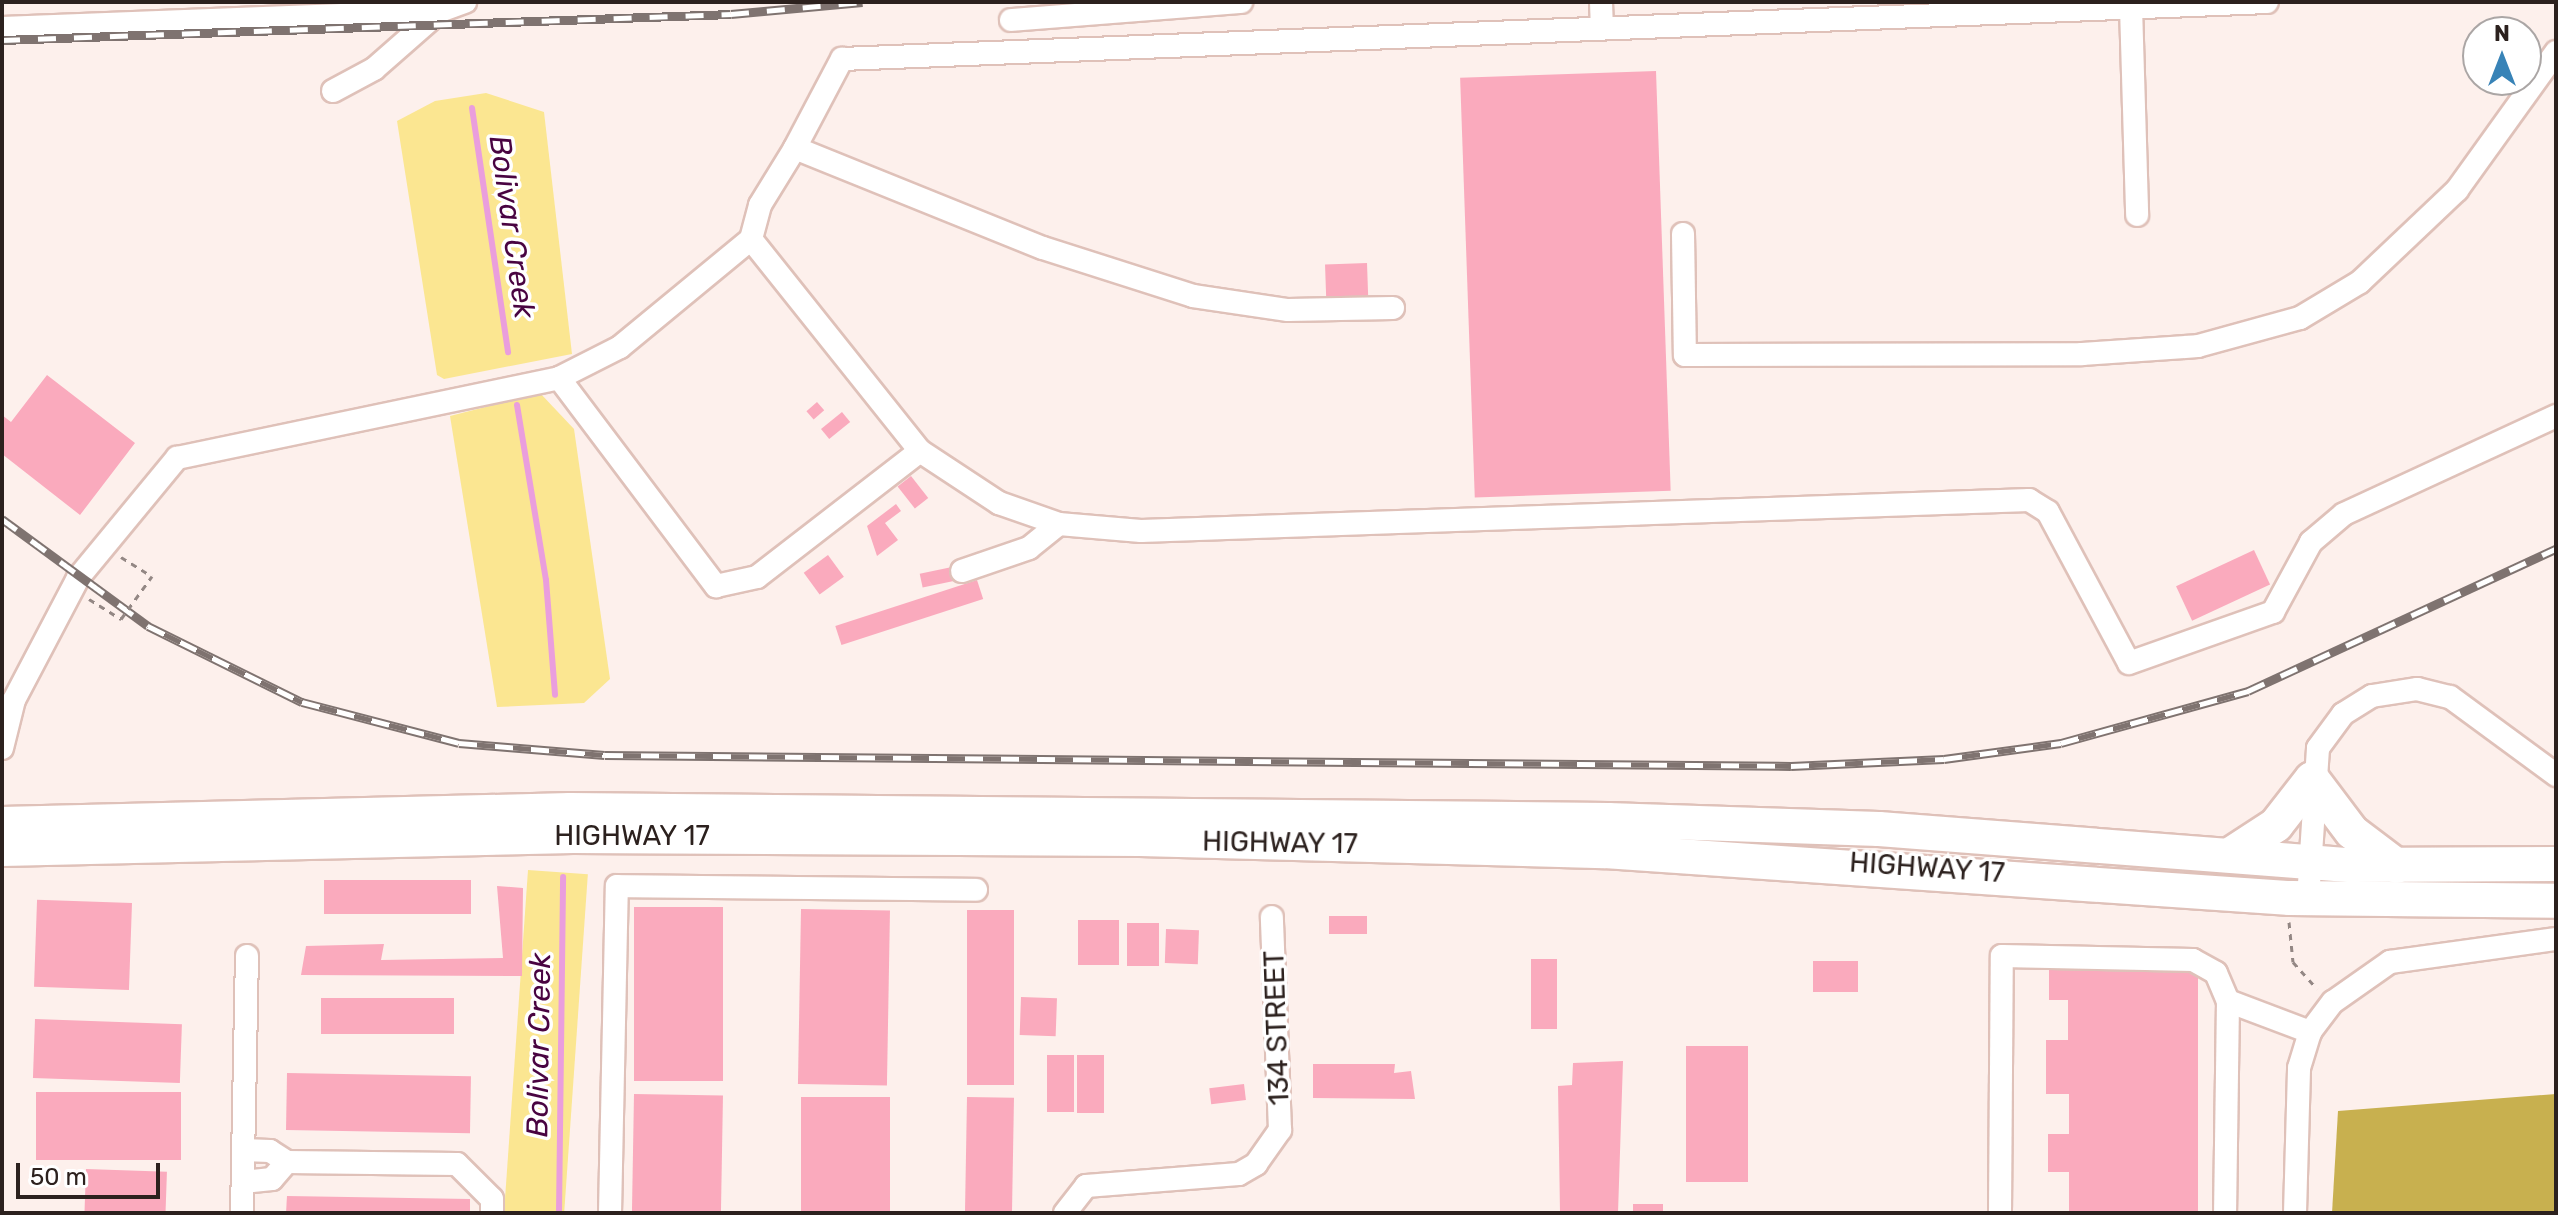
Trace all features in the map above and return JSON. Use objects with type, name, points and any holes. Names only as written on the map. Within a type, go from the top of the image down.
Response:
[{"type":"highway","points":[[2230,855],[2276,825],[2312,779],[2352,832],[2397,866]]},
{"type":"highway","name":"HIGHWAY 17","points":[[2,824],[570,810],[1608,820],[1879,829],[2397,866],[2556,864]]},
{"type":"highway","name":"HIGHWAY 17","points":[[2,849],[573,836],[1140,839],[1804,860],[2298,907],[2556,901]]},
{"type":"street","points":[[2,28],[440,11],[465,2]]},
{"type":"street","points":[[1011,20],[1241,2]]},
{"type":"street","points":[[1601,2],[1602,27]]},
{"type":"street","points":[[4,746],[14,700],[78,578],[177,458],[559,378],[620,347],[751,239],[760,205],[795,148],[842,59],[1602,27],[1920,8],[2131,7],[2267,2]]},
{"type":"street","points":[[2131,7],[2137,215]]},
{"type":"street","points":[[333,91],[374,69],[440,11]]},
{"type":"street","points":[[1683,234],[1685,355],[2082,354],[2198,346],[2300,318],[2360,282],[2457,190],[2556,52]]},
{"type":"street","points":[[795,148],[1043,248],[1193,296],[1288,310],[1393,308]]},
{"type":"street","points":[[751,239],[920,451],[999,503],[1059,524],[1141,531],[2029,500],[2048,512],[2129,663],[2273,612],[2311,542],[2344,514],[2556,416]]},
{"type":"street","points":[[559,378],[716,586],[757,577],[920,451]]},
{"type":"street","points":[[962,571],[1029,548],[1059,524]]},
{"type":"street","points":[[2298,907],[2309,861],[2312,779],[2318,748],[2343,714],[2388,691],[2434,692],[2476,712],[2556,775]]},
{"type":"street","points":[[610,1213],[617,886],[976,890]]},
{"type":"street","name":"134 STREET","points":[[1065,1213],[1086,1186],[1239,1174],[1280,1130],[1272,917]]},
{"type":"street","points":[[2295,1213],[2299,1068],[2310,1032],[2358,979],[2426,954],[2556,939]]},
{"type":"street","points":[[242,1213],[247,956]]},
{"type":"street","points":[[2000,1213],[2002,956],[2193,960],[2216,973],[2228,1001],[2225,1213]]},
{"type":"street","points":[[2228,1001],[2310,1032]]},
{"type":"street","points":[[243,1150],[270,1151],[287,1162],[457,1164],[492,1199],[492,1213]]},
{"type":"street","points":[[243,1182],[272,1179],[287,1162]]},
{"type":"path","points":[[642,2],[767,2]]},
{"type":"path","points":[[90,600],[121,619],[152,576],[120,556]]},
{"type":"path","points":[[2298,907],[2293,962],[2319,990]]},
{"type":"shaded area","points":[[486,93],[544,112],[572,354],[444,379],[437,375],[397,121],[435,101]]},
{"type":"shaded area","points":[[540,393],[574,429],[610,679],[584,703],[497,707],[450,416]]},
{"type":"shaded area","points":[[528,870],[588,874],[564,1213],[504,1212]]},
{"type":"shaded area","points":[[2556,1094],[2556,1213],[2332,1213],[2338,1111]]},
{"type":"building","points":[[1656,71],[1671,491],[1475,498],[1460,78]]},
{"type":"building","points":[[1367,263],[1368,300],[1326,301],[1325,264]]},
{"type":"building","points":[[47,375],[135,443],[80,515],[2,454],[2,415],[11,422]]},
{"type":"building","points":[[817,402],[824,410],[814,419],[806,411]]},
{"type":"building","points":[[842,412],[850,422],[829,439],[821,429]]},
{"type":"building","points":[[911,476],[928,498],[915,509],[898,486]]},
{"type":"building","points":[[896,504],[901,511],[885,523],[898,540],[877,556],[867,526]]},
{"type":"building","points":[[2254,550],[2270,584],[2192,621],[2176,586]]},
{"type":"building","points":[[828,555],[844,577],[820,594],[804,573]]},
{"type":"building","points":[[952,567],[955,581],[923,588],[920,574]]},
{"type":"building","points":[[977,580],[983,599],[841,645],[835,626]]},
{"type":"building","points":[[324,880],[471,880],[471,914],[324,914]]},
{"type":"building","points":[[497,886],[523,888],[522,976],[301,975],[306,946],[384,944],[381,960],[503,958]]},
{"type":"building","points":[[37,900],[132,903],[129,990],[34,987]]},
{"type":"building","points":[[634,907],[723,907],[723,1081],[634,1081]]},
{"type":"building","points":[[801,909],[890,911],[887,1086],[798,1084]]},
{"type":"building","points":[[967,910],[1014,910],[1014,1085],[967,1085]]},
{"type":"building","points":[[1329,916],[1367,916],[1367,934],[1329,934]]},
{"type":"building","points":[[1078,920],[1119,920],[1119,965],[1078,965]]},
{"type":"building","points":[[1127,923],[1159,923],[1159,966],[1127,966]]},
{"type":"building","points":[[1166,929],[1199,930],[1198,964],[1165,963]]},
{"type":"building","points":[[1531,959],[1557,959],[1557,1029],[1531,1029]]},
{"type":"building","points":[[1813,961],[1858,961],[1858,992],[1813,992]]},
{"type":"building","points":[[2198,967],[2198,1213],[2069,1213],[2069,1172],[2048,1172],[2048,1134],[2069,1134],[2069,1094],[2046,1094],[2046,1040],[2068,1040],[2068,1000],[2049,1000],[2049,970]]},
{"type":"building","points":[[1021,997],[1057,998],[1056,1036],[1020,1035]]},
{"type":"building","points":[[321,998],[454,998],[454,1034],[321,1034]]},
{"type":"building","points":[[35,1019],[182,1024],[180,1083],[33,1078]]},
{"type":"building","points":[[1686,1046],[1748,1046],[1748,1182],[1686,1182]]},
{"type":"building","points":[[1047,1055],[1074,1055],[1074,1112],[1047,1112]]},
{"type":"building","points":[[1077,1055],[1104,1055],[1104,1113],[1077,1113]]},
{"type":"building","points":[[1623,1061],[1618,1213],[1560,1213],[1558,1086],[1572,1085],[1573,1063]]},
{"type":"building","points":[[1313,1064],[1395,1064],[1394,1073],[1411,1071],[1415,1099],[1313,1098]]},
{"type":"building","points":[[287,1073],[471,1076],[470,1133],[286,1130]]},
{"type":"building","points":[[1244,1084],[1246,1100],[1211,1104],[1209,1088]]},
{"type":"building","points":[[36,1092],[181,1092],[181,1160],[36,1160]]},
{"type":"building","points":[[634,1094],[723,1096],[721,1213],[632,1213]]},
{"type":"building","points":[[801,1097],[890,1097],[890,1213],[801,1213]]},
{"type":"building","points":[[967,1097],[1014,1098],[1012,1213],[965,1213]]},
{"type":"building","points":[[86,1169],[167,1172],[166,1213],[84,1213]]},
{"type":"building","points":[[287,1196],[470,1199],[470,1213],[286,1213]]},
{"type":"building","points":[[1633,1204],[1663,1204],[1663,1213],[1633,1213]]},
{"type":"waterway","name":"Bolivar Creek","points":[[472,108],[508,352]]},
{"type":"waterway","name":"Bolivar Creek","points":[[517,405],[546,580],[555,695]]},
{"type":"waterway","name":"Bolivar Creek","points":[[559,1213],[563,877]]},
{"type":"railway","points":[[2,40],[731,14],[862,2]]},
{"type":"railway","points":[[2,519],[148,626],[302,702],[459,743],[605,755],[1791,766],[1944,759],[2061,743],[2248,691],[2556,549]]}]
